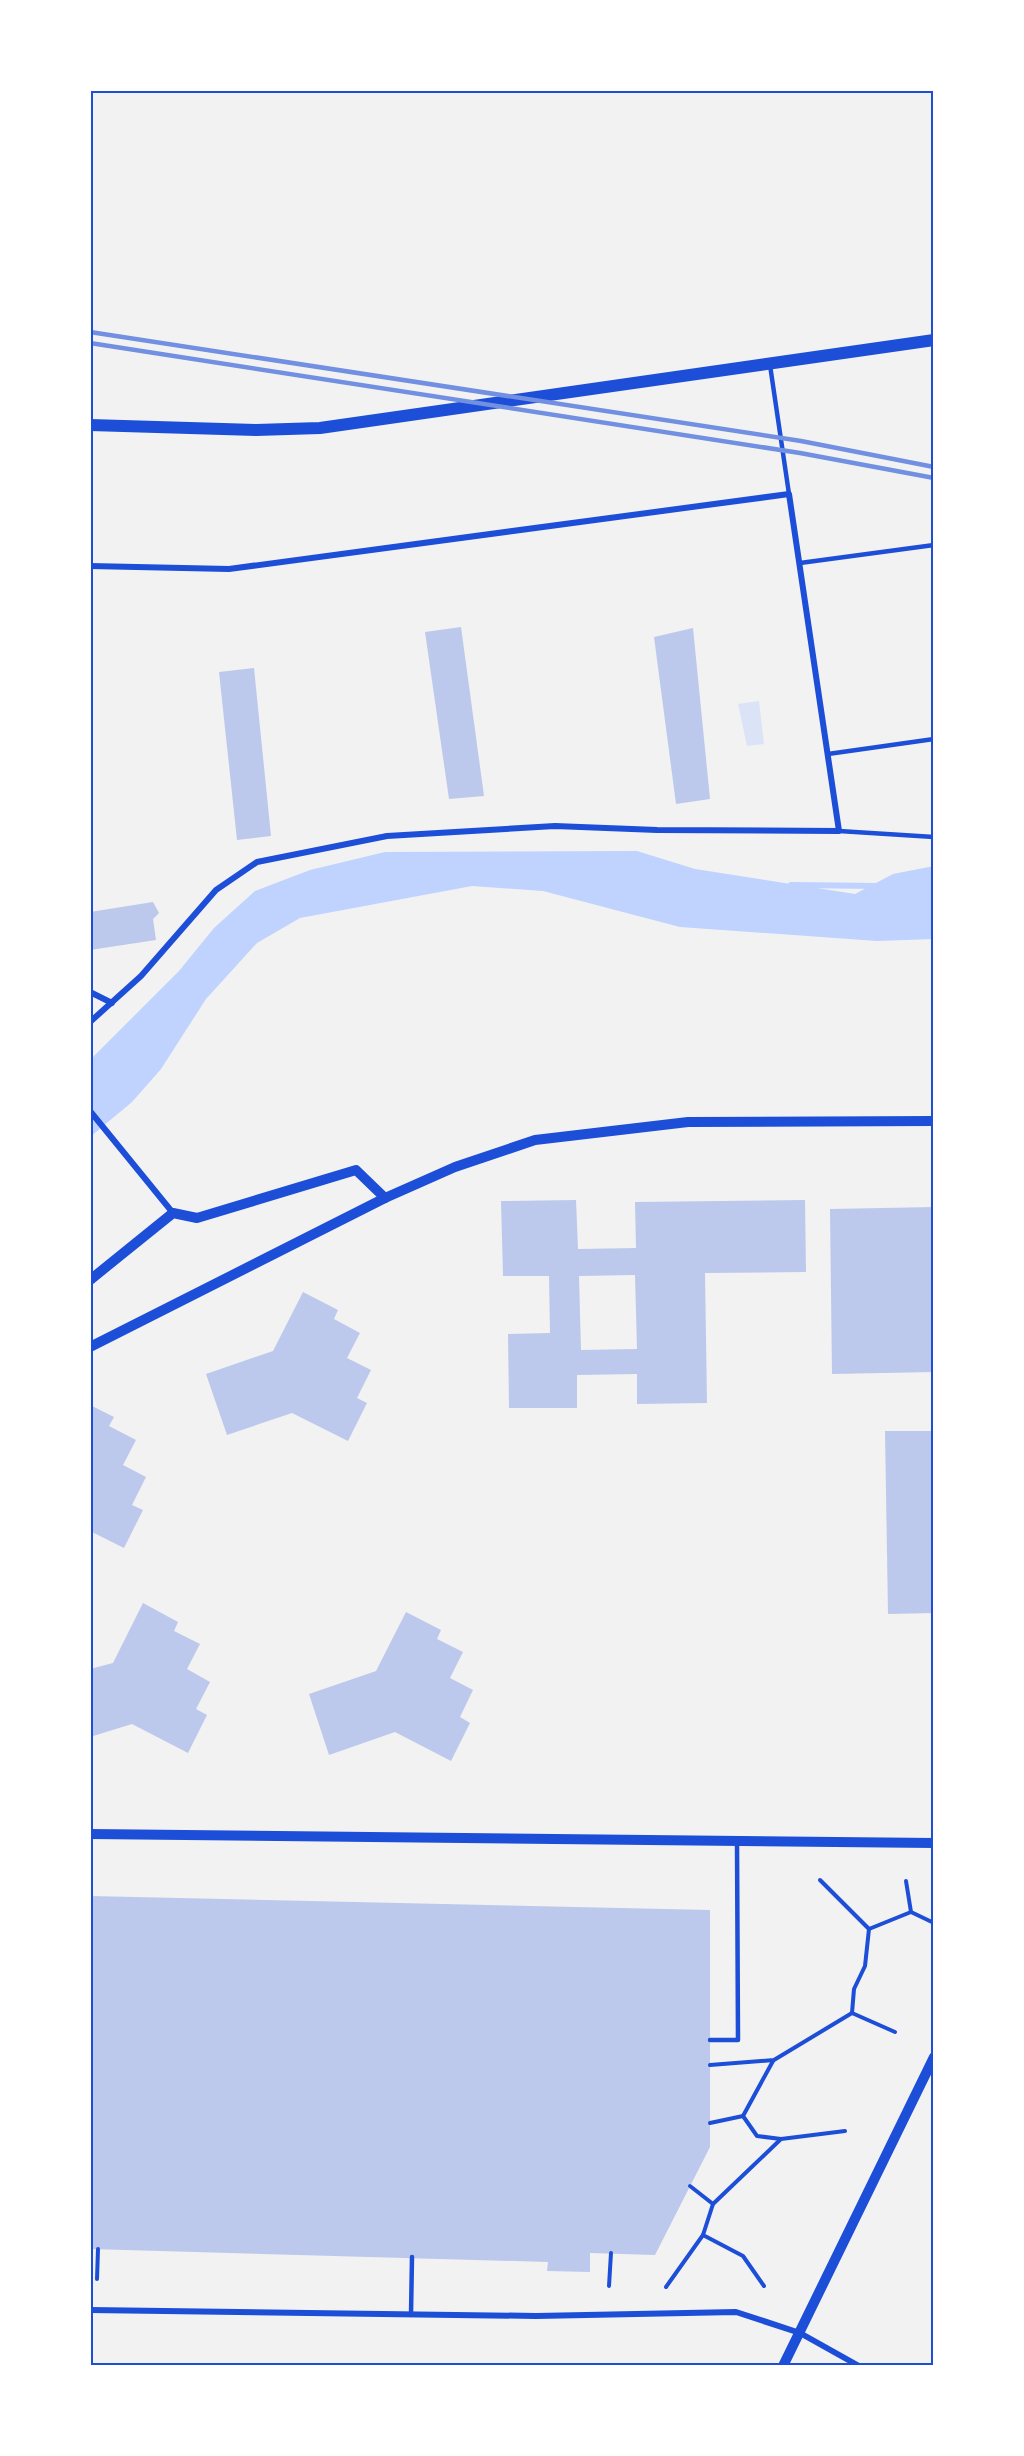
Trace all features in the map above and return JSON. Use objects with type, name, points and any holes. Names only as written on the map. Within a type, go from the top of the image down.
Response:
[{"type":"main road","points":[[90,425],[256,430],[309,429],[934,340]]},
{"type":"street","points":[[90,566],[229,569],[789,494],[839,831],[657,830],[555,826],[387,836],[257,862],[216,890],[141,976],[90,1022]]},
{"type":"street","points":[[90,992],[112,1003]]},
{"type":"street","points":[[90,1111],[173,1214],[197,1218],[356,1170],[385,1198]]},
{"type":"street","points":[[90,1347],[385,1198],[455,1167],[535,1140],[688,1122],[934,1121]]},
{"type":"street","points":[[90,1280],[173,1214]]},
{"type":"street","points":[[90,1834],[934,1843]]},
{"type":"street","points":[[783,2366],[934,2057]]},
{"type":"street","points":[[90,2310],[411,2315],[736,2312],[800,2333],[859,2366]]},
{"type":"lane","points":[[770,362],[789,494]]},
{"type":"lane","points":[[800,563],[934,545]]},
{"type":"lane","points":[[828,754],[934,739]]},
{"type":"lane","points":[[839,831],[934,837]]},
{"type":"lane","points":[[710,2040],[738,2040],[737,1842]]},
{"type":"lane","points":[[411,2315],[412,2257]]},
{"type":"path","points":[[820,1880],[869,1929]]},
{"type":"path","points":[[906,1881],[911,1912]]},
{"type":"path","points":[[869,1929],[911,1912],[934,1923]]},
{"type":"path","points":[[852,2013],[854,1989],[865,1966],[869,1929]]},
{"type":"path","points":[[852,2013],[895,2032]]},
{"type":"path","points":[[710,2065],[774,2060],[852,2013]]},
{"type":"path","points":[[710,2123],[743,2116],[774,2060]]},
{"type":"path","points":[[743,2116],[757,2136],[782,2139],[844,2131]]},
{"type":"path","points":[[666,2287],[703,2235],[712,2204],[782,2139]]},
{"type":"path","points":[[690,2186],[712,2204]]},
{"type":"path","points":[[703,2235],[743,2256],[764,2286]]},
{"type":"path","points":[[97,2279],[98,2249]]},
{"type":"path","points":[[609,2286],[611,2253]]},
{"type":"shaded area","points":[[759,701],[764,744],[747,746],[738,704]]},
{"type":"water","points":[[637,851],[695,869],[855,894],[893,874],[934,866],[934,939],[877,941],[680,927],[543,891],[472,886],[300,918],[257,943],[206,999],[161,1069],[132,1102],[90,1137],[90,1060],[179,971],[214,928],[255,891],[310,870],[385,852]]},
{"type":"building","points":[[461,627],[484,796],[449,799],[425,632]]},
{"type":"building","points":[[693,628],[710,799],[676,804],[654,637]]},
{"type":"building","points":[[254,668],[271,836],[237,840],[219,672]]},
{"type":"building","points":[[153,902],[159,913],[153,919],[156,940],[90,950],[90,912]]},
{"type":"building","points":[[576,1200],[578,1249],[636,1248],[635,1202],[805,1200],[806,1272],[705,1273],[707,1403],[637,1404],[637,1374],[577,1375],[577,1408],[509,1408],[508,1334],[550,1333],[549,1276],[503,1276],[501,1201]],"holes":[[[635,1275],[637,1349],[581,1350],[579,1276]]]},
{"type":"building","points":[[934,1207],[934,1372],[832,1374],[830,1209]]},
{"type":"building","points":[[303,1292],[338,1310],[334,1319],[360,1333],[347,1358],[371,1370],[357,1398],[367,1403],[348,1441],[292,1413],[227,1435],[206,1374],[273,1351]]},
{"type":"building","points":[[90,1405],[114,1417],[109,1426],[136,1440],[123,1465],[146,1477],[132,1505],[143,1510],[124,1548],[90,1531]]},
{"type":"building","points":[[885,1431],[934,1431],[934,1613],[888,1614]]},
{"type":"building","points":[[143,1603],[178,1622],[174,1631],[200,1644],[187,1669],[210,1682],[196,1709],[207,1715],[188,1753],[132,1724],[90,1737],[90,1669],[113,1663]]},
{"type":"building","points":[[406,1612],[441,1630],[437,1639],[463,1652],[450,1678],[473,1690],[460,1717],[470,1723],[451,1761],[395,1732],[329,1755],[309,1694],[376,1671]]},
{"type":"building","points":[[90,1896],[710,1910],[710,2147],[655,2255],[590,2253],[590,2272],[547,2271],[548,2262],[90,2249]]},
{"type":"waterway","points":[[791,885],[879,886]]},
{"type":"railway","points":[[90,332],[801,441],[934,467]]},
{"type":"railway","points":[[90,343],[800,453],[934,478]]}]
